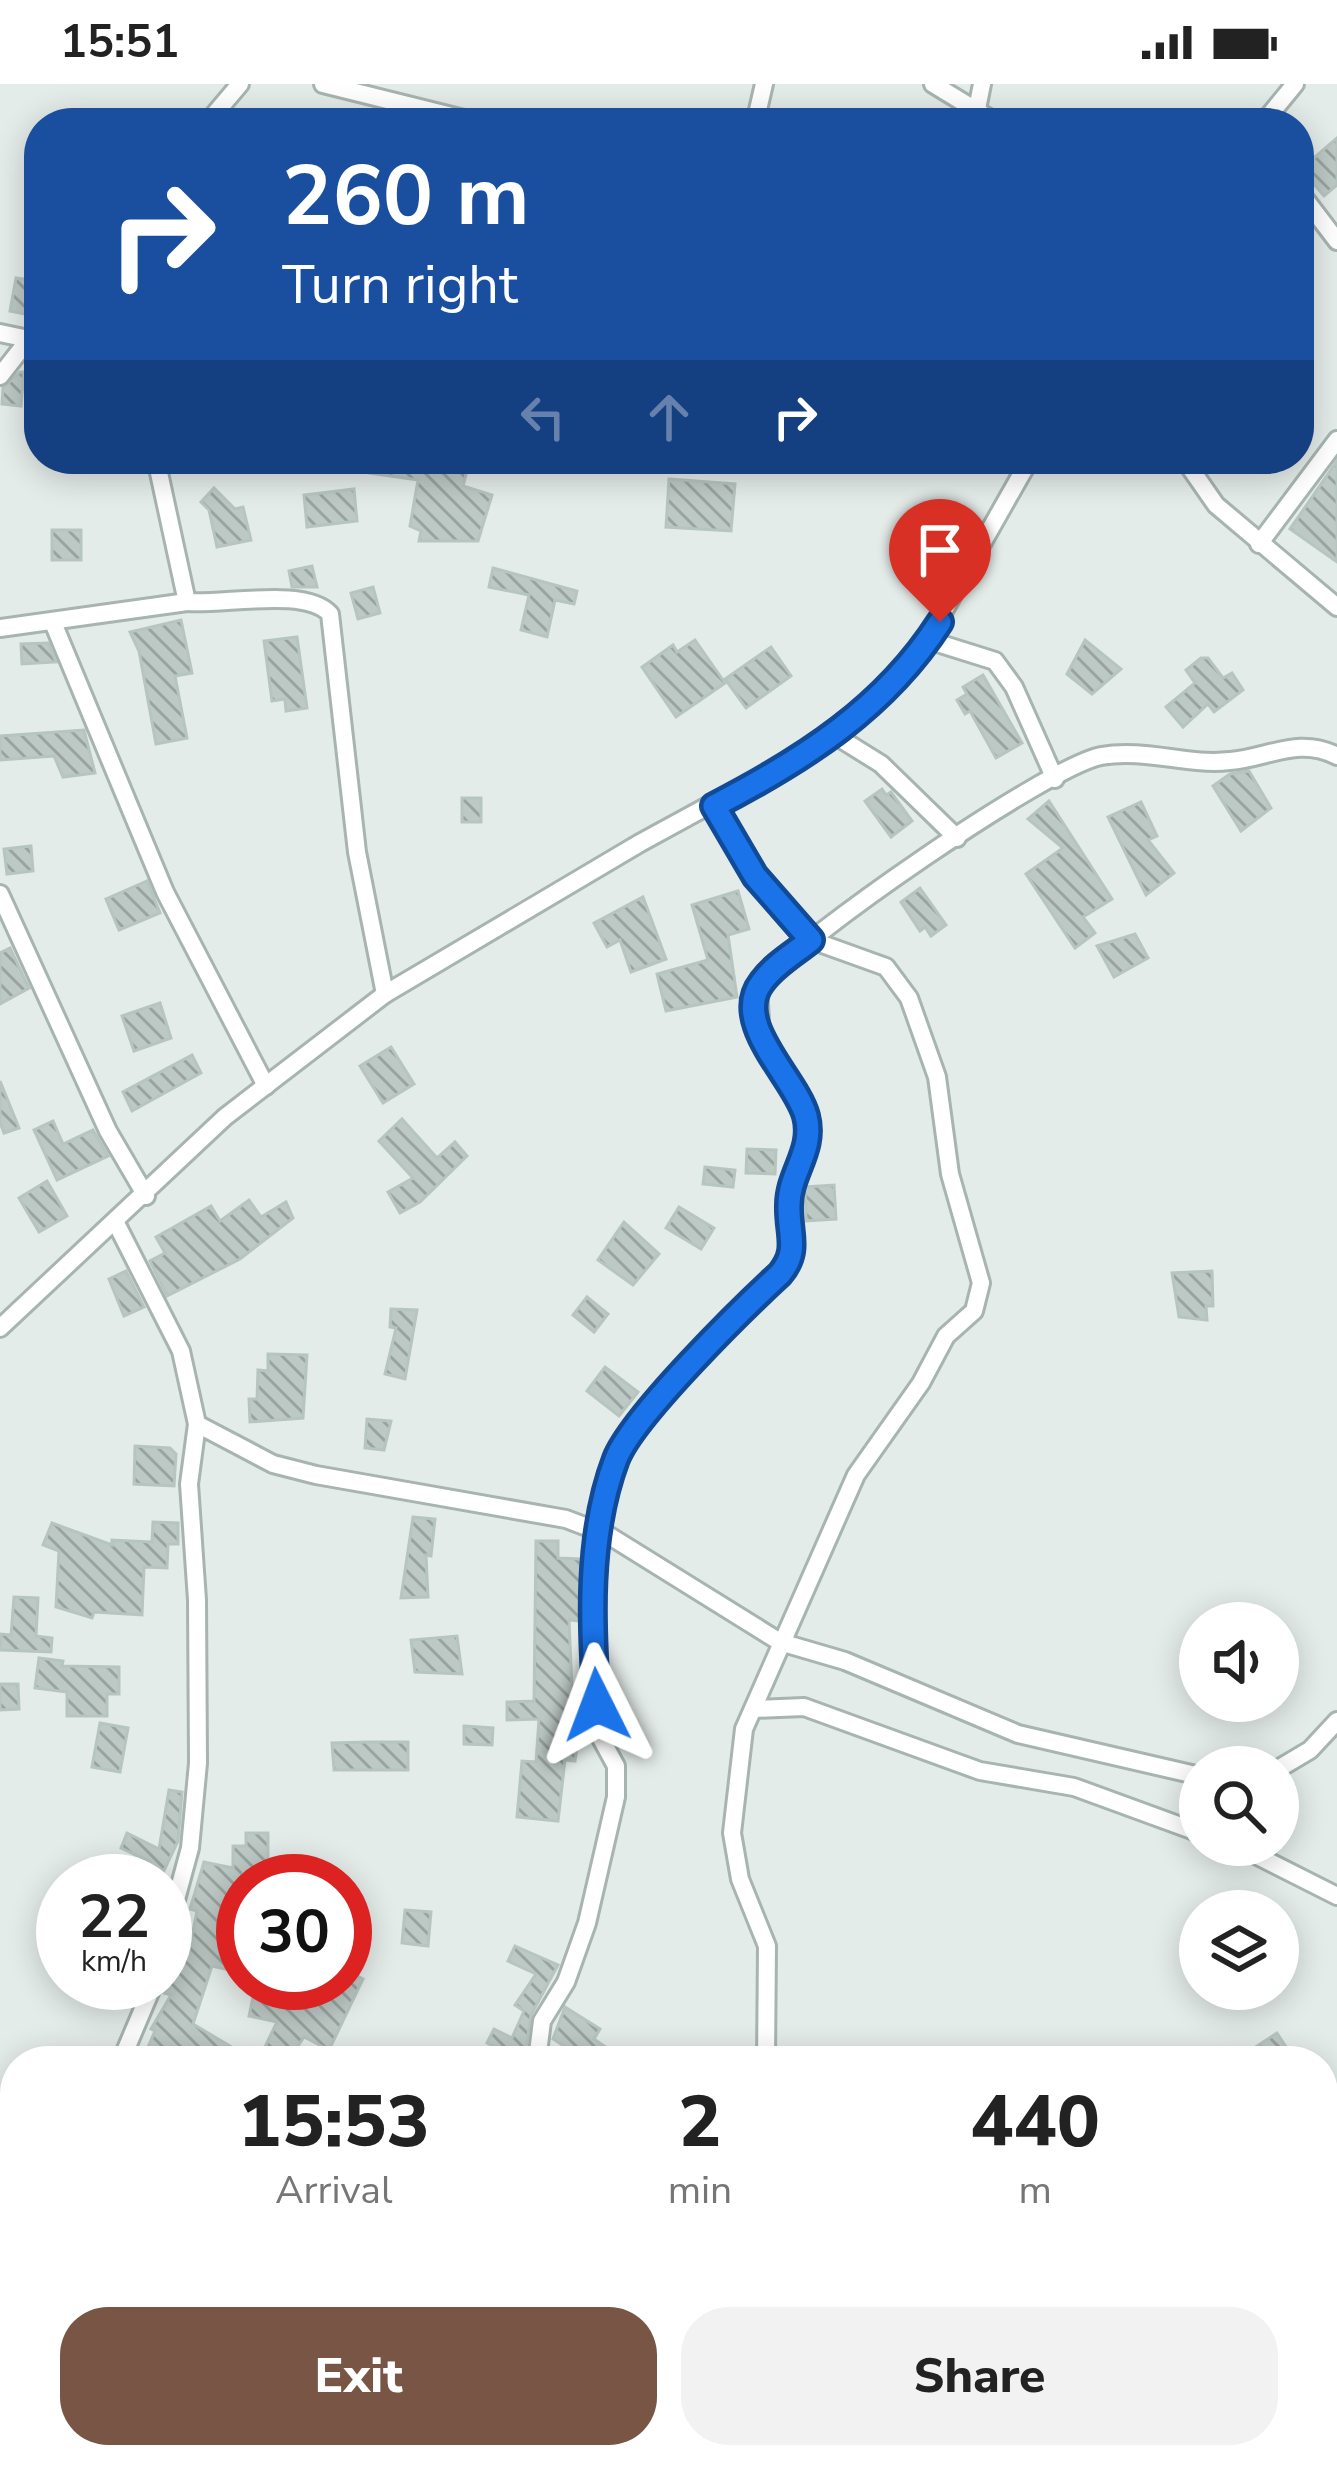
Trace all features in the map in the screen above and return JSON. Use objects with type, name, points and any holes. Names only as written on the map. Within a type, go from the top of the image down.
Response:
[{"type":"street","points":[[220,108],[240,84]]},
{"type":"street","points":[[322,84],[419,108]]},
{"type":"street","points":[[933,84],[975,108]]},
{"type":"street","points":[[1275,108],[1295,84]]},
{"type":"street","points":[[1314,211],[1337,241]]},
{"type":"street","points":[[0,376],[24,351]]},
{"type":"street","points":[[1314,471],[1337,440]]},
{"type":"street","points":[[159,474],[187,602]]},
{"type":"street","points":[[0,1328],[225,1117],[385,994],[640,843],[836,736],[916,660],[995,511],[1020,474]]},
{"type":"street","points":[[1194,474],[1216,505],[1337,607]]},
{"type":"street","points":[[1259,544],[1312,474]]},
{"type":"street","points":[[0,628],[54,625],[187,602],[225,605],[299,598],[320,602],[330,614],[357,852],[385,994]]},
{"type":"street","points":[[54,625],[165,892],[266,1086]]},
{"type":"street","points":[[928,640],[995,661],[1014,687],[1055,779]]},
{"type":"street","points":[[836,736],[881,764],[957,838]]},
{"type":"street","points":[[539,2046],[542,2021],[566,1982],[587,1923],[616,1797],[616,1766],[598,1732],[592,1637],[598,1530],[616,1458],[634,1429],[793,1258],[790,1190],[806,1151],[807,1119],[760,1037],[756,997],[768,975],[957,838],[1094,758],[1118,754],[1231,761],[1270,750],[1311,747],[1337,756]]},
{"type":"street","points":[[714,806],[755,876],[811,940],[886,967],[909,998],[937,1077],[950,1174],[982,1282],[974,1311],[946,1336],[913,1396],[856,1475],[780,1642],[741,1743],[732,1833],[740,1879],[767,1946],[766,2046]]},
{"type":"street","points":[[0,894],[108,1131],[146,1196]]},
{"type":"street","points":[[116,1223],[181,1352],[197,1424],[189,1484],[197,1600],[198,1763],[188,1854]]},
{"type":"street","points":[[197,1424],[273,1464],[540,1513],[598,1530],[780,1642],[845,1661],[1018,1734],[1179,1771]]},
{"type":"street","points":[[754,1709],[804,1707],[992,1775],[1074,1787],[1179,1825]]},
{"type":"street","points":[[1299,1757],[1337,1721]]},
{"type":"street","points":[[1278,1866],[1337,1896]]},
{"type":"street","points":[[127,2046],[143,2010]]},
{"type":"building","points":[[1337,138],[1337,185],[1324,196],[1314,184],[1314,158]]},
{"type":"building","points":[[16,278],[24,279],[24,314],[10,311]]},
{"type":"building","points":[[24,372],[21,406],[2,404],[3,388]]},
{"type":"building","points":[[1337,461],[1337,562],[1290,529]]},
{"type":"building","points":[[376,474],[466,474],[463,486],[492,495],[478,541],[419,541],[421,531],[410,526],[418,480]]},
{"type":"building","points":[[669,479],[735,484],[731,531],[666,527]]},
{"type":"building","points":[[214,488],[235,509],[243,507],[251,540],[217,547],[209,510],[201,502]]},
{"type":"building","points":[[354,489],[357,521],[307,527],[304,495]]},
{"type":"building","points":[[52,530],[81,530],[81,560],[52,560]]},
{"type":"building","points":[[312,566],[317,587],[292,587],[289,571]]},
{"type":"building","points":[[493,568],[577,591],[574,604],[555,600],[547,637],[521,630],[529,595],[489,587]]},
{"type":"building","points":[[373,587],[380,613],[358,619],[351,593]]},
{"type":"building","points":[[181,620],[192,673],[175,676],[187,738],[156,744],[139,651],[130,632]]},
{"type":"building","points":[[297,637],[307,708],[286,711],[285,699],[272,701],[264,641]]},
{"type":"building","points":[[695,640],[725,683],[676,717],[642,667],[673,645],[677,652]]},
{"type":"building","points":[[1085,640],[1121,669],[1092,694],[1067,674]]},
{"type":"building","points":[[48,643],[56,662],[22,664],[21,644]]},
{"type":"building","points":[[771,647],[791,676],[746,708],[725,679]]},
{"type":"building","points":[[1208,658],[1223,678],[1232,673],[1243,690],[1214,712],[1208,704],[1183,727],[1166,707],[1195,683],[1186,670]]},
{"type":"building","points":[[983,675],[1022,743],[996,758],[970,711],[965,714],[957,700],[967,694],[963,687]]},
{"type":"building","points":[[84,730],[95,773],[63,777],[54,756],[0,760],[0,736]]},
{"type":"building","points":[[1249,771],[1271,808],[1241,831],[1213,786],[1230,774]]},
{"type":"building","points":[[882,789],[886,795],[891,792],[912,821],[891,837],[865,801]]},
{"type":"building","points":[[462,798],[481,798],[481,822],[462,822]]},
{"type":"building","points":[[1049,801],[1112,899],[1083,917],[1095,933],[1075,948],[1026,874],[1063,848],[1028,819]]},
{"type":"building","points":[[1141,802],[1157,836],[1148,840],[1174,873],[1146,895],[1108,817]]},
{"type":"building","points":[[31,846],[33,871],[7,874],[4,849]]},
{"type":"building","points":[[147,881],[160,913],[119,930],[106,899]]},
{"type":"building","points":[[920,888],[946,925],[931,936],[925,927],[920,931],[901,902]]},
{"type":"building","points":[[738,891],[749,929],[728,935],[737,997],[666,1011],[657,974],[708,960],[692,905]]},
{"type":"building","points":[[643,897],[666,959],[631,972],[620,940],[607,947],[594,923]]},
{"type":"building","points":[[1135,934],[1148,958],[1114,977],[1097,946]]},
{"type":"building","points":[[10,948],[29,988],[0,1004],[0,953]]},
{"type":"building","points":[[160,1003],[171,1038],[134,1051],[122,1016]]},
{"type":"building","points":[[391,1047],[414,1084],[383,1103],[360,1066]]},
{"type":"building","points":[[192,1055],[201,1073],[132,1111],[123,1092]]},
{"type":"building","points":[[0,1081],[19,1128],[4,1133],[0,1122]]},
{"type":"building","points":[[402,1119],[437,1158],[455,1142],[467,1156],[420,1202],[400,1213],[388,1192],[413,1178],[379,1141]]},
{"type":"building","points":[[53,1121],[63,1144],[93,1130],[108,1156],[57,1180],[34,1130]]},
{"type":"building","points":[[747,1149],[776,1150],[775,1174],[746,1173]]},
{"type":"building","points":[[705,1167],[735,1170],[733,1187],[703,1184]]},
{"type":"building","points":[[47,1181],[67,1216],[39,1232],[19,1198]]},
{"type":"building","points":[[834,1185],[836,1219],[806,1221],[805,1187]]},
{"type":"building","points":[[249,1200],[261,1217],[286,1202],[293,1218],[240,1259],[167,1296],[150,1261],[165,1253],[156,1237],[211,1206],[220,1221]]},
{"type":"building","points":[[679,1207],[714,1228],[701,1249],[666,1228]]},
{"type":"building","points":[[624,1222],[659,1254],[633,1285],[598,1260]]},
{"type":"building","points":[[126,1271],[144,1307],[124,1316],[109,1279]]},
{"type":"building","points":[[1212,1271],[1213,1306],[1206,1306],[1207,1320],[1179,1317],[1172,1273]]},
{"type":"building","points":[[587,1297],[608,1314],[594,1332],[573,1315]]},
{"type":"building","points":[[391,1309],[417,1310],[405,1379],[385,1374],[396,1328],[390,1327]]},
{"type":"building","points":[[268,1354],[307,1355],[303,1418],[250,1422],[249,1399],[257,1399],[258,1370],[268,1371]]},
{"type":"building","points":[[605,1367],[638,1392],[619,1416],[587,1391]]},
{"type":"building","points":[[367,1419],[391,1421],[384,1450],[365,1448]]},
{"type":"building","points":[[135,1446],[170,1448],[176,1454],[174,1486],[134,1484]]},
{"type":"building","points":[[413,1517],[435,1519],[431,1556],[426,1555],[428,1597],[401,1598]]},
{"type":"building","points":[[153,1522],[178,1523],[178,1544],[168,1544],[167,1568],[144,1567],[142,1615],[94,1612],[92,1618],[56,1607],[59,1551],[43,1545],[52,1523],[112,1545],[112,1540],[152,1542]]},
{"type":"building","points":[[536,1541],[558,1541],[558,1558],[581,1559],[580,1621],[569,1620],[572,1687],[580,1686],[580,1727],[575,1761],[565,1760],[558,1821],[517,1817],[522,1761],[536,1762],[539,1719],[507,1720],[507,1702],[534,1701]]},
{"type":"building","points":[[14,1597],[38,1598],[36,1636],[52,1638],[51,1652],[0,1650],[1,1634],[11,1635]]},
{"type":"building","points":[[457,1636],[462,1674],[415,1672],[411,1640]]},
{"type":"building","points":[[39,1658],[63,1661],[62,1666],[119,1667],[119,1694],[107,1694],[107,1716],[67,1716],[67,1692],[35,1688]]},
{"type":"building","points":[[0,1684],[18,1684],[19,1709],[0,1710]]},
{"type":"building","points":[[100,1723],[128,1728],[120,1772],[92,1767]]},
{"type":"building","points":[[464,1726],[493,1728],[492,1745],[464,1744]]},
{"type":"building","points":[[408,1742],[408,1770],[334,1770],[332,1743]]},
{"type":"building","points":[[169,1790],[182,1792],[178,1841],[172,1854],[133,1854],[121,1848],[127,1833],[159,1849]]},
{"type":"building","points":[[246,1833],[268,1833],[268,1854],[233,1854],[233,1846],[246,1846]]},
{"type":"building","points":[[204,1862],[216,1864],[216,1967],[212,1966],[193,2024],[230,2046],[148,2046],[155,2031],[151,2029],[162,2010],[192,2010],[192,1936],[197,1911],[192,1910],[192,1902]]},
{"type":"building","points":[[405,1910],[431,1912],[428,1946],[402,1943]]},
{"type":"building","points":[[515,1946],[558,1965],[531,2015],[526,2046],[487,2043],[494,2029],[512,2038],[524,2011],[515,2005],[536,1974],[508,1961]]},
{"type":"building","points":[[565,2007],[600,2029],[594,2039],[604,2046],[564,2046],[553,2039]]},
{"type":"building","points":[[250,2010],[348,2010],[331,2046],[304,2037],[298,2046],[265,2046],[277,2022],[249,2016]]},
{"type":"building","points":[[1277,2033],[1285,2046],[1257,2046]]},
{"type":"route","points":[[597,1705],[592,1637],[598,1530],[616,1458],[648,1412],[793,1258],[788,1208],[793,1180],[806,1151],[807,1119],[798,1096],[760,1037],[756,997],[768,975],[811,940],[755,876],[714,806],[836,736],[916,660],[940,622]]}]
